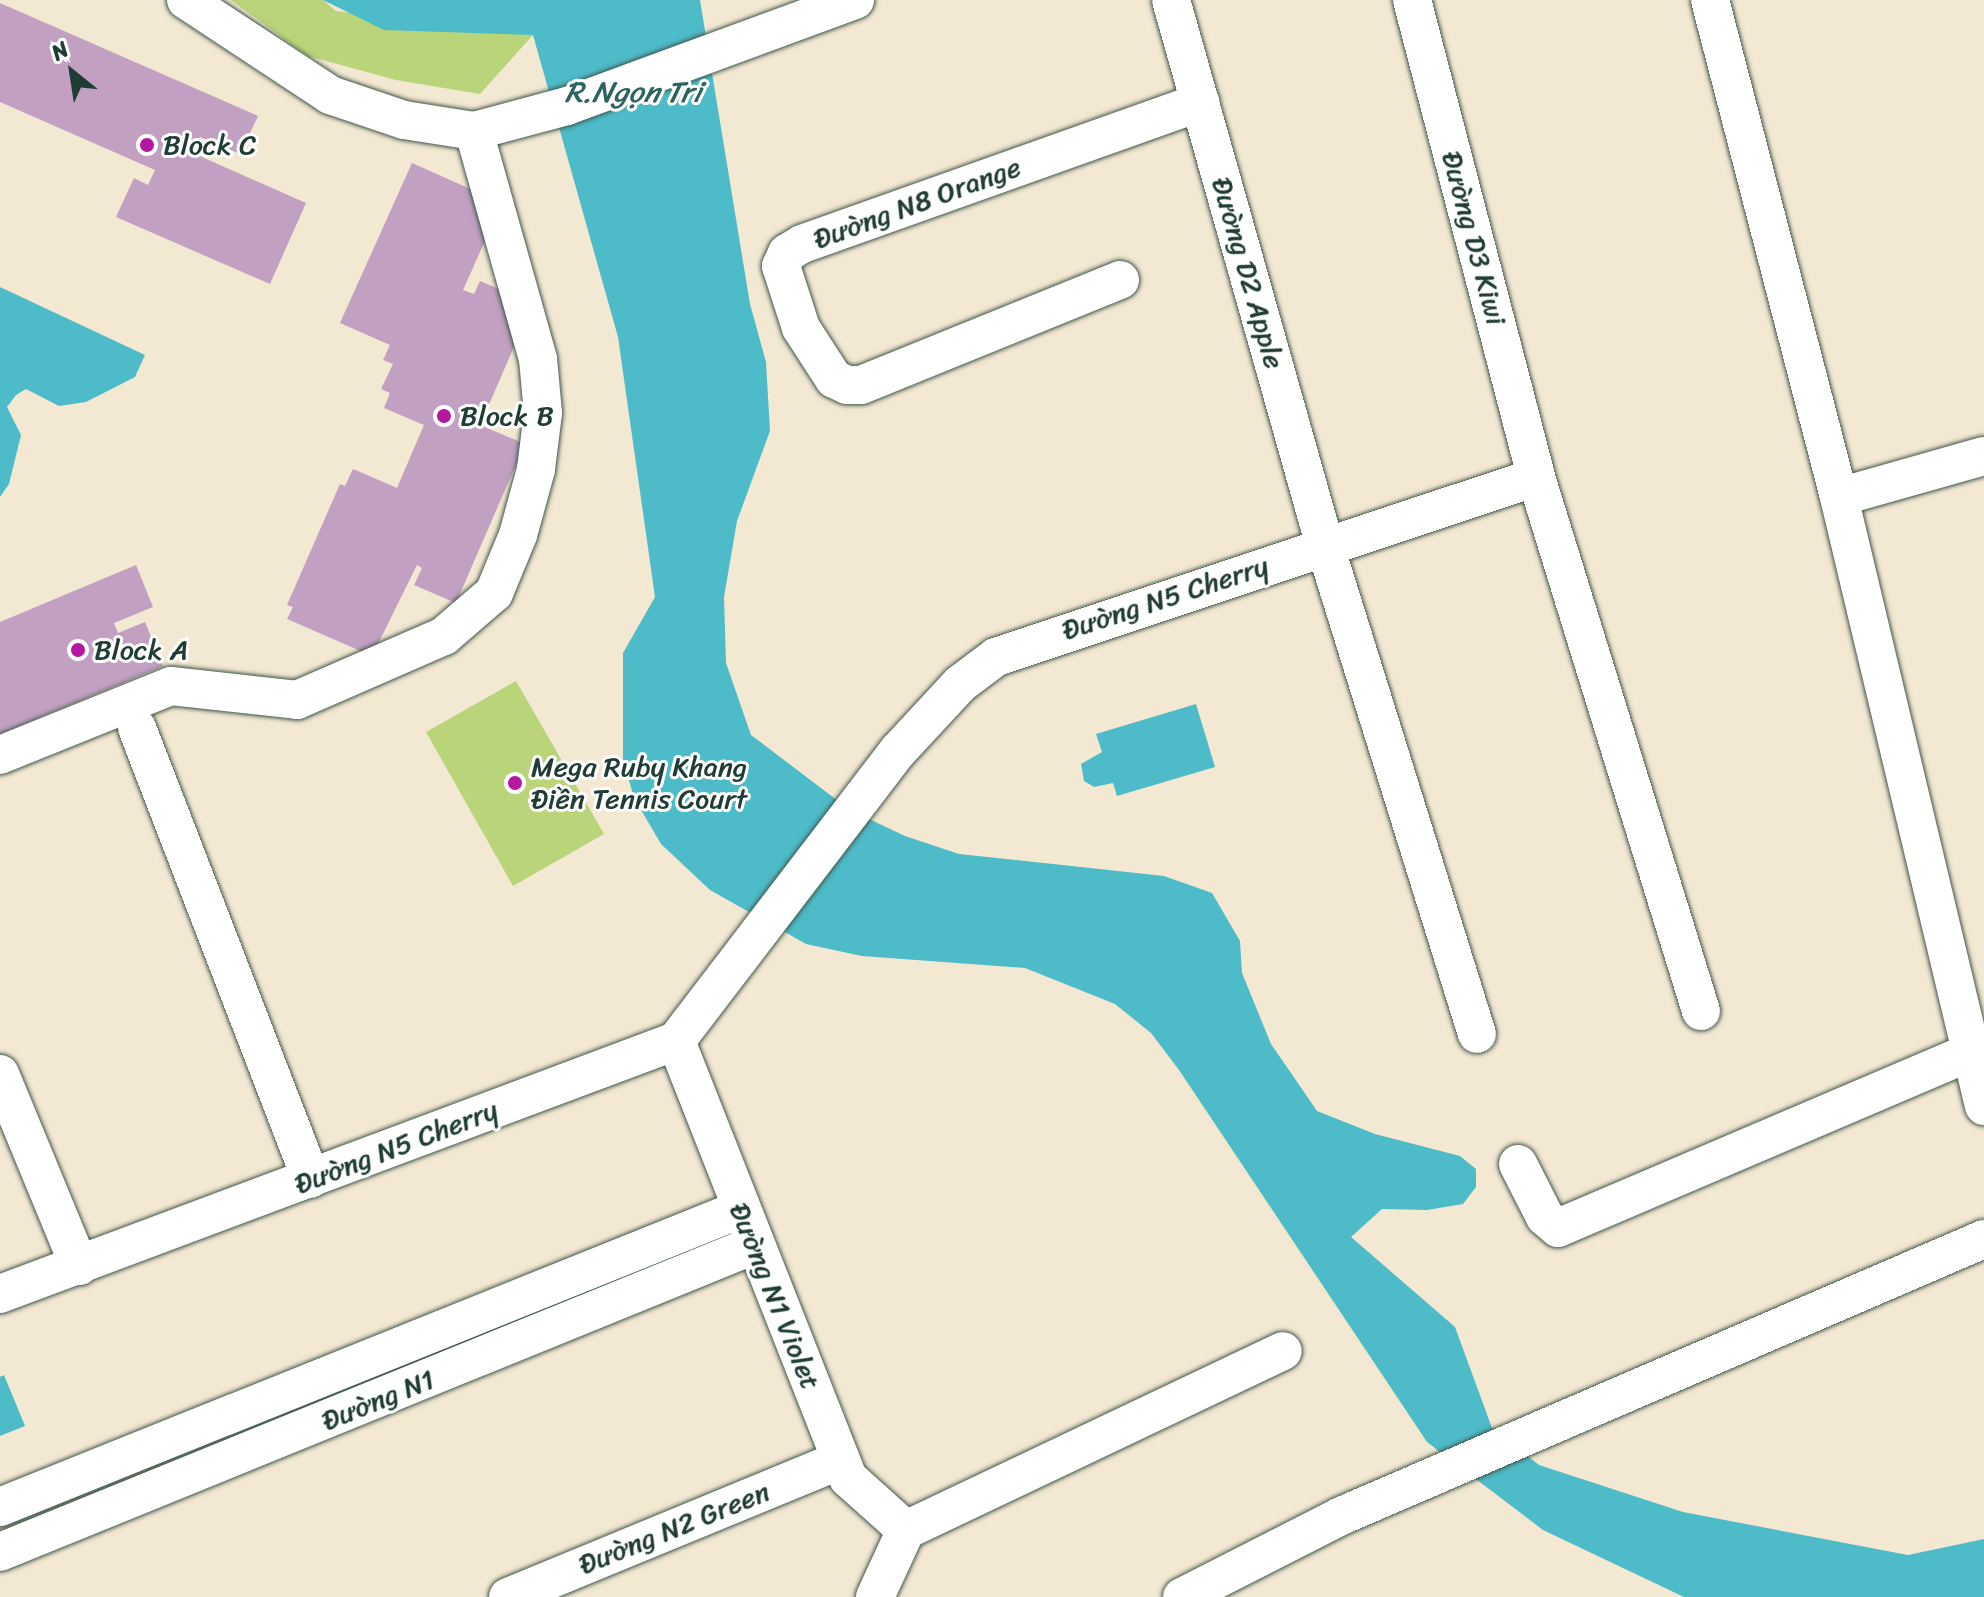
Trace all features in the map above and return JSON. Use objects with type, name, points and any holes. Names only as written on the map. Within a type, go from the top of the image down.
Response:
[{"type":"street","points":[[186,0],[330,95],[404,120],[474,131],[567,106],[738,40],[855,0]]},
{"type":"street","name":"Đường D2 Apple","points":[[1171,0],[1325,546],[1477,1034]]},
{"type":"street","name":"Đường D3 Kiwi","points":[[1412,0],[1536,477],[1701,1011]]},
{"type":"street","points":[[1710,0],[1839,497],[1984,1106]]},
{"type":"street","name":"Đường N8 Orange","points":[[1120,280],[861,385],[847,385],[834,379],[801,328],[781,266],[787,253],[802,244],[1200,102]]},
{"type":"street","points":[[0,755],[171,686],[297,700],[444,636],[494,593],[518,535],[536,469],[543,413],[538,359],[474,131]]},
{"type":"street","points":[[1839,497],[1984,456]]},
{"type":"street","name":"Đường N5 Cherry","points":[[0,1294],[676,1041],[853,810],[960,684],[996,657],[1536,477]]},
{"type":"street","points":[[137,728],[311,1179]]},
{"type":"street","name":"Đường N1 Violet","points":[[676,1041],[848,1478],[906,1530]]},
{"type":"street","points":[[1518,1164],[1545,1217],[1558,1228],[1969,1053]]},
{"type":"street","points":[[0,1074],[79,1266]]},
{"type":"street","name":"Đường N1","points":[[0,1507],[741,1209]]},
{"type":"street","points":[[1182,1597],[1341,1516],[1984,1239]]},
{"type":"street","name":"Đường N1","points":[[0,1552],[754,1245]]},
{"type":"street","points":[[875,1597],[906,1530],[1283,1351]]},
{"type":"street","points":[[343,1369],[359,1408]]},
{"type":"street","name":"Đường N2 Green","points":[[508,1597],[841,1460]]},
{"type":"green space","points":[[231,0],[323,0],[336,11],[533,35],[480,94],[396,80],[308,56]]},
{"type":"green space","name":"Mega Ruby Khang Điền Tennis Court","points":[[516,681],[604,834],[513,886],[426,732]]},
{"type":"water","name":"R.Ngọn Tri","points":[[323,0],[700,0],[750,304],[766,362],[770,431],[737,521],[724,597],[726,663],[751,735],[850,810],[905,836],[959,854],[1164,876],[1212,893],[1240,941],[1242,973],[1271,1044],[1317,1111],[1375,1134],[1460,1156],[1476,1169],[1476,1187],[1463,1204],[1427,1210],[1382,1209],[1351,1237],[1455,1327],[1492,1428],[1539,1465],[1683,1512],[1908,1555],[1984,1539],[1984,1597],[1684,1597],[1543,1530],[1427,1442],[1179,1070],[1151,1033],[1115,1004],[1025,968],[862,956],[806,944],[710,890],[661,844],[634,798],[623,759],[623,653],[655,597],[618,337],[533,35],[384,30]]},
{"type":"water","points":[[0,287],[145,355],[135,377],[86,402],[59,406],[26,389],[16,395],[7,407],[21,435],[9,484],[0,497]]},
{"type":"water","points":[[1196,704],[1215,767],[1117,796],[1113,783],[1094,787],[1084,781],[1081,764],[1102,752],[1096,734]]},
{"type":"water","points":[[4,1375],[25,1426],[0,1436],[0,1377]]},
{"type":"building","name":"Block C","points":[[0,3],[258,116],[240,154],[200,137],[193,153],[306,203],[270,284],[116,217],[134,178],[148,185],[155,170],[0,102]]},
{"type":"building","name":"Block B","points":[[412,163],[502,203],[463,290],[474,294],[480,281],[527,301],[520,333],[480,425],[525,444],[456,603],[414,585],[422,568],[417,565],[372,656],[287,619],[293,607],[287,605],[340,484],[345,486],[353,469],[397,488],[424,425],[384,408],[390,393],[381,389],[393,364],[383,360],[390,345],[340,323]]},
{"type":"building","name":"Block A","points":[[136,565],[153,607],[114,623],[118,633],[145,622],[163,666],[0,734],[0,622]]},
{"type":"place","name":"Block C","points":[[147,145]]},
{"type":"place","name":"Block B","points":[[444,416]]},
{"type":"place","name":"Block A","points":[[78,650]]},
{"type":"place","name":"Mega Ruby Khang Điền Tennis Court","points":[[515,783]]}]
